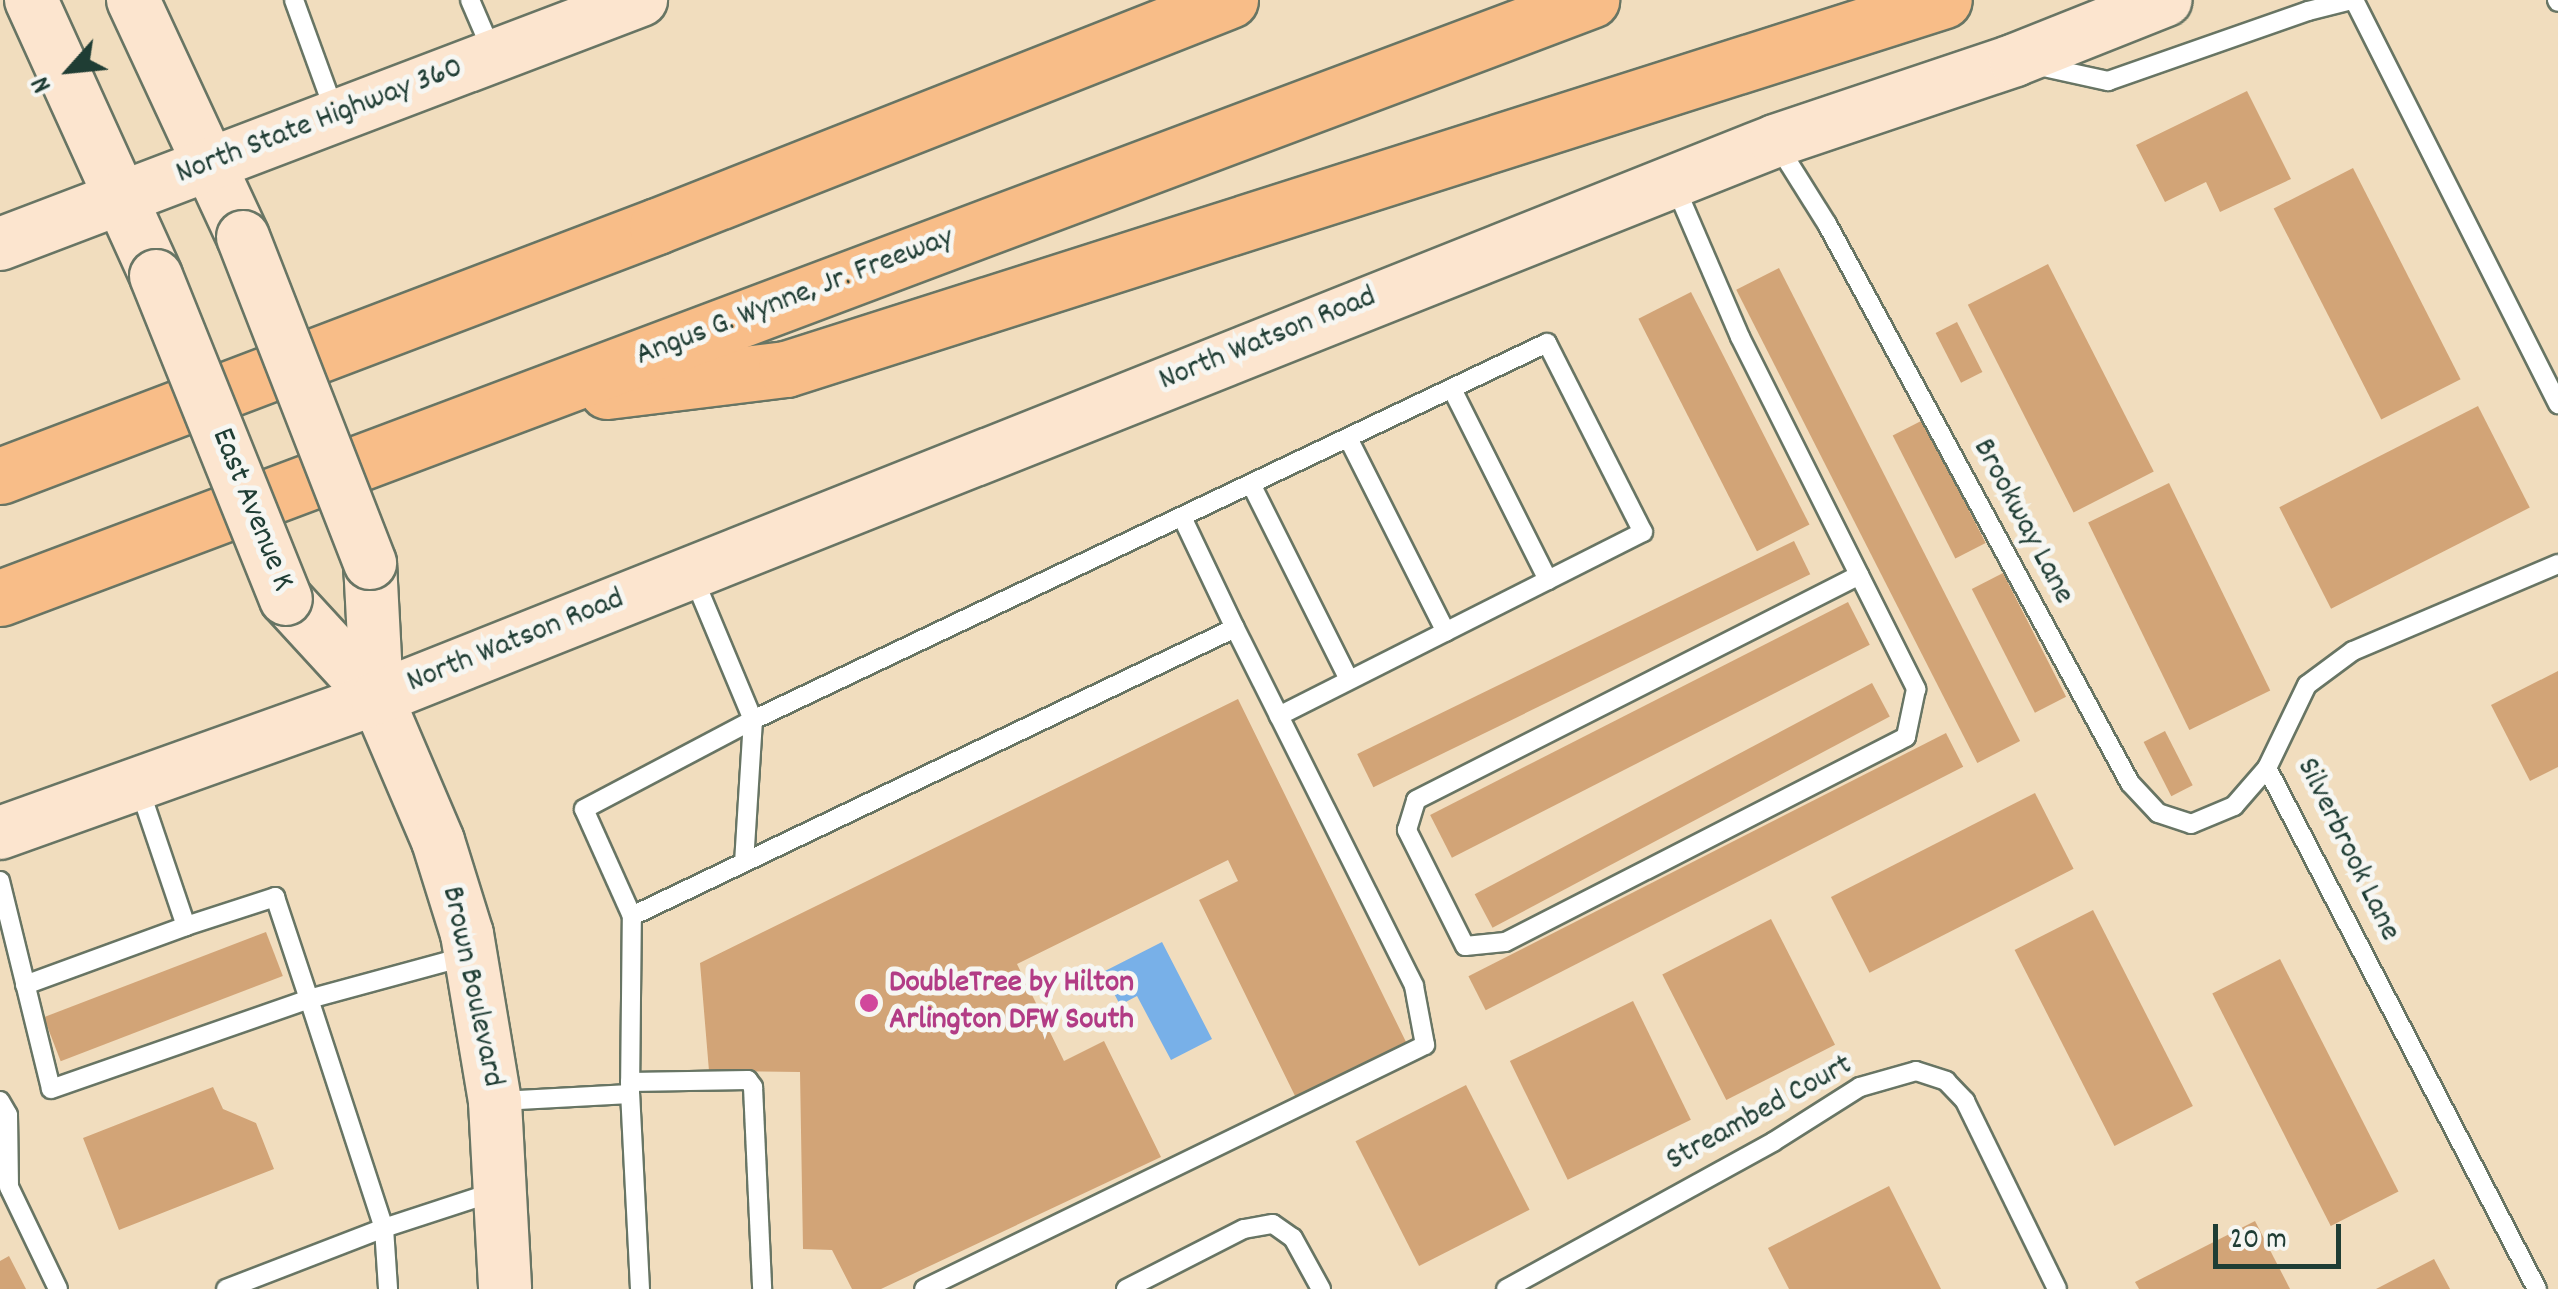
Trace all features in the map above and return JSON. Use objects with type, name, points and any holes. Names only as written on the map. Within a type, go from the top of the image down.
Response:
[{"type":"highway","points":[[1106,46],[1150,0]]},
{"type":"highway","points":[[0,476],[658,226],[1230,0]]},
{"type":"highway","name":"Angus G. Wynne, Jr. Freeway","points":[[0,598],[1590,0]]},
{"type":"highway","points":[[520,401],[786,369],[1944,0]]},
{"type":"main road","name":"East Avenue K","points":[[31,0],[156,276],[286,599],[377,698]]},
{"type":"main road","points":[[0,833],[377,698],[370,563],[243,237],[134,0]]},
{"type":"main road","name":"North Watson Road","points":[[377,698],[1672,181],[1775,141],[2014,60],[2166,0]]},
{"type":"main road","name":"North State Highway 360","points":[[0,244],[494,56],[609,6]]},
{"type":"main road","name":"Brown Boulevard","points":[[377,698],[438,841],[470,955],[495,1102],[505,1289]]},
{"type":"lane","points":[[294,0],[336,116]]},
{"type":"lane","points":[[470,0],[494,56]]},
{"type":"lane","points":[[2014,60],[2108,81],[2308,11],[2353,0],[2558,404]]},
{"type":"lane","name":"Brookway Lane","points":[[1775,141],[1827,224],[2130,783],[2158,812],[2191,824],[2234,806],[2267,768]]},
{"type":"lane","points":[[1672,181],[1740,337],[1859,575],[1916,689],[1906,737],[1505,942],[1464,946],[1407,830],[1416,800],[1859,575]]},
{"type":"lane","points":[[640,1289],[630,1088],[632,916],[584,809],[753,720],[1546,343],[1643,532],[1279,716]]},
{"type":"lane","points":[[1452,389],[1548,580]]},
{"type":"lane","points":[[1348,438],[1446,632]]},
{"type":"lane","points":[[1251,484],[1349,680]]},
{"type":"lane","points":[[924,1289],[1425,1044],[1414,986],[1182,517]]},
{"type":"lane","name":"Silverbrook Lane","points":[[2537,1289],[2267,768],[2307,685],[2352,651],[2558,564]]},
{"type":"lane","points":[[691,572],[753,720],[744,862]]},
{"type":"lane","points":[[632,916],[1235,628]]},
{"type":"lane","points":[[137,783],[186,926]]},
{"type":"lane","points":[[0,881],[51,1089],[309,999],[470,955]]},
{"type":"lane","points":[[26,985],[275,897],[384,1228],[388,1289]]},
{"type":"lane","name":"Streambed Court","points":[[1506,1289],[1774,1142],[1860,1088],[1916,1070],[1946,1081],[1965,1101],[2056,1289]]},
{"type":"lane","points":[[495,1102],[748,1080],[754,1088],[762,1289]]},
{"type":"lane","points":[[0,1102],[8,1116],[10,1187],[58,1289]]},
{"type":"lane","points":[[226,1289],[384,1228],[501,1190]]},
{"type":"lane","points":[[1126,1289],[1244,1230],[1272,1224],[1292,1238],[1321,1289]]},
{"type":"water","points":[[1162,942],[1212,1039],[1171,1060],[1137,996],[1120,1005],[1103,972]]},
{"type":"building","points":[[2247,91],[2291,179],[2220,212],[2206,182],[2165,202],[2136,145]]},
{"type":"building","points":[[2353,168],[2461,379],[2381,420],[2274,208]]},
{"type":"building","points":[[2048,264],[2154,472],[2074,512],[1968,305]]},
{"type":"building","points":[[1779,268],[2020,741],[1977,763],[1736,290]]},
{"type":"building","points":[[1691,292],[1809,525],[1757,551],[1638,319]]},
{"type":"building","points":[[1957,322],[1982,372],[1961,383],[1936,333]]},
{"type":"building","points":[[2478,406],[2530,508],[2331,609],[2279,507]]},
{"type":"building","points":[[1923,420],[1986,543],[1955,558],[1893,435]]},
{"type":"building","points":[[2169,483],[2270,691],[2189,730],[2088,522]]},
{"type":"building","points":[[1794,541],[1810,574],[1373,787],[1357,754]]},
{"type":"building","points":[[2003,573],[2066,697],[2035,713],[1972,589]]},
{"type":"building","points":[[1848,602],[1870,645],[1452,858],[1430,815]]},
{"type":"building","points":[[2558,671],[2558,767],[2530,781],[2491,705]]},
{"type":"building","points":[[1872,683],[1890,717],[1493,928],[1475,894]]},
{"type":"building","name":"DoubleTree by Hilton Arlington DFW South","points":[[1238,699],[1408,1046],[1297,1100],[1199,900],[1238,881],[1228,860],[1017,964],[1064,1061],[1104,1041],[1161,1157],[881,1289],[852,1289],[832,1250],[803,1249],[800,1072],[709,1071],[700,963]]},
{"type":"building","points":[[2165,731],[2193,785],[2171,796],[2144,742]]},
{"type":"building","points":[[1946,733],[1963,767],[1486,1010],[1468,976]]},
{"type":"building","points":[[2035,793],[2074,869],[1870,973],[1831,897]]},
{"type":"building","points":[[2093,910],[2193,1106],[2114,1146],[2015,950]]},
{"type":"building","points":[[1771,919],[1835,1045],[1726,1100],[1662,974]]},
{"type":"building","points":[[266,932],[283,976],[61,1061],[44,1017]]},
{"type":"building","points":[[2280,959],[2398,1192],[2331,1226],[2212,994]]},
{"type":"building","points":[[1633,1001],[1691,1120],[1568,1180],[1510,1061]]},
{"type":"building","points":[[1466,1085],[1530,1210],[1419,1266],[1356,1141]]},
{"type":"building","points":[[213,1087],[223,1109],[256,1123],[274,1169],[119,1230],[83,1138]]},
{"type":"building","points":[[1889,1186],[1941,1289],[1789,1289],[1768,1248]]},
{"type":"building","points":[[2255,1221],[2290,1289],[2139,1289],[2135,1282]]},
{"type":"building","points":[[9,1256],[26,1289],[0,1289],[0,1261]]},
{"type":"building","points":[[2434,1259],[2450,1289],[2376,1289]]},
{"type":"place","name":"DoubleTree by Hilton Arlington DFW South","points":[[869,1003]]}]
